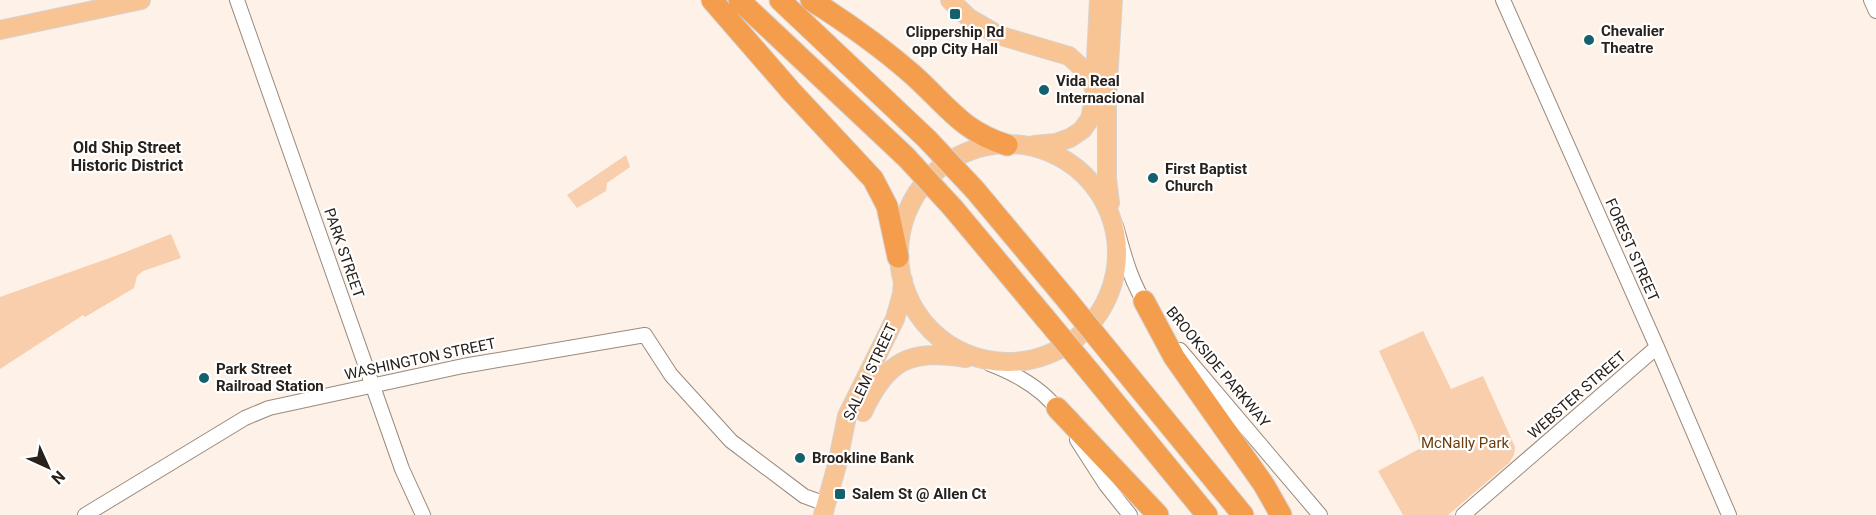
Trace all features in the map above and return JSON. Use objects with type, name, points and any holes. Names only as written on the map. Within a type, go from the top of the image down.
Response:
[{"type":"highway","points":[[712,0],[791,91],[873,179],[887,206],[898,257]]},
{"type":"highway","points":[[739,0],[906,157],[953,208],[1207,515]]},
{"type":"highway","points":[[780,0],[927,139],[975,190],[1243,515]]},
{"type":"highway","points":[[811,0],[890,56],[959,120],[983,137],[1017,145]]},
{"type":"highway","points":[[1144,301],[1174,357],[1264,485],[1281,515]]},
{"type":"highway","points":[[1057,408],[1158,515]]},
{"type":"main road","points":[[0,30],[141,0]]},
{"type":"main road","points":[[950,0],[969,18],[998,35],[1060,52],[1071,58],[1084,71],[1095,89]]},
{"type":"main road","points":[[1099,0],[1095,89],[1093,112],[1089,122],[1070,138],[1056,143],[976,147],[952,158],[929,177],[910,208],[898,257],[912,304],[940,338],[970,358],[990,364],[1028,361],[1062,348],[1094,320],[1107,298],[1115,273],[1113,219],[1107,176],[1107,98],[1113,0]]},
{"type":"main road","points":[[1017,145],[1058,156],[1075,165],[1101,193],[1113,219]]},
{"type":"main road","name":"SALEM STREET","points":[[824,510],[837,465],[847,416],[895,319],[902,294],[903,279]]},
{"type":"main road","name":"SALEM STREET","points":[[837,465],[870,397],[887,372],[899,363],[920,356],[970,358]]},
{"type":"street","name":"PARK STREET","points":[[237,0],[402,469],[423,515]]},
{"type":"street","name":"FOREST STREET","points":[[1503,0],[1658,348],[1729,515]]},
{"type":"street","points":[[1871,0],[1876,11]]},
{"type":"street","name":"BROOKSIDE PARKWAY","points":[[1113,219],[1127,264],[1144,301],[1164,330],[1320,515]]},
{"type":"street","name":"WASHINGTON STREET","points":[[85,515],[245,418],[269,408],[292,401],[463,366],[645,334],[671,375],[731,441],[824,510]]},
{"type":"street","name":"WEBSTER STREET","points":[[1463,515],[1658,348]]},
{"type":"street","points":[[990,364],[1030,384],[1057,408],[1106,485],[1130,515]]},
{"type":"green space","points":[[626,155],[630,167],[607,183],[606,191],[577,208],[567,195]]},
{"type":"green space","points":[[171,234],[181,258],[143,271],[137,276],[134,288],[85,317],[83,315],[0,369],[0,297]]},
{"type":"green space","name":"McNally Park","points":[[1423,331],[1451,389],[1483,376],[1515,447],[1514,455],[1509,463],[1448,515],[1403,515],[1378,471],[1421,448],[1417,434],[1379,351]]},
{"type":"place","name":"Clippership Rd opp City Hall","points":[[955,14]]},
{"type":"place","name":"Chevalier Theatre","points":[[1589,40]]},
{"type":"place","name":"Vida Real Internacional","points":[[1044,90]]},
{"type":"place","name":"First Baptist Church","points":[[1153,178]]},
{"type":"place","name":"Park Street Railroad Station","points":[[204,378]]},
{"type":"place","name":"Brookline Bank","points":[[800,458]]},
{"type":"place","name":"Salem St @ Allen Ct","points":[[840,494]]},
{"type":"district","name":"Old Ship Street Historic District","points":[[127,156]]}]
